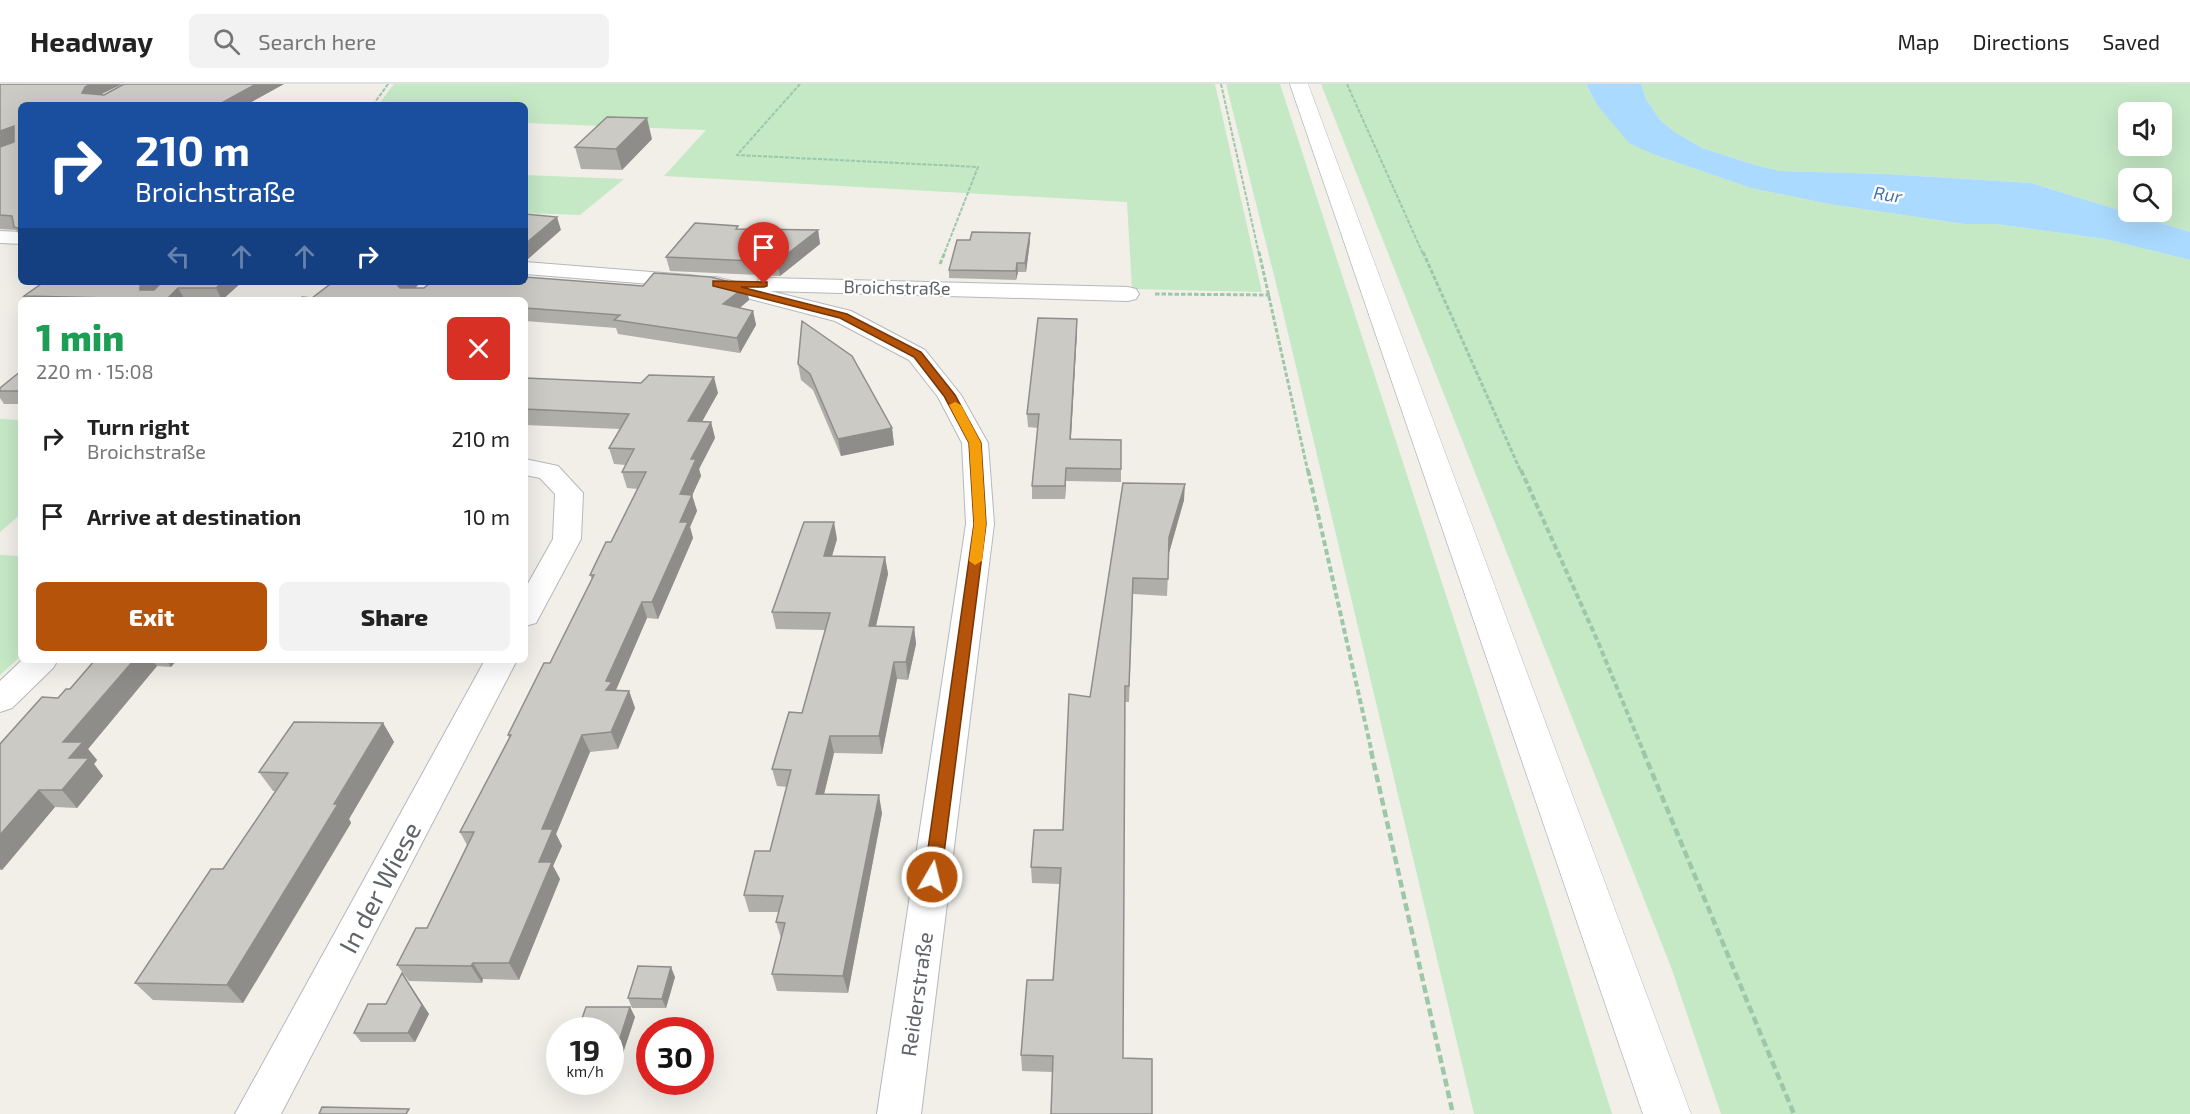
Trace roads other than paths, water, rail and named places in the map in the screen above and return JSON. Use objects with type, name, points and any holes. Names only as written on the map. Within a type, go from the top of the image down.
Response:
[{"type":"main road","points":[[1299,84],[1667,1114]]},
{"type":"street","points":[[0,237],[18,238]]},
{"type":"street","name":"Broichstraße","points":[[528,268],[716,284],[931,287],[1128,294]]},
{"type":"street","name":"Reiderstraße","points":[[716,284],[843,316],[917,355],[949,395],[975,443],[980,524],[899,1114]]},
{"type":"street","points":[[528,468],[549,472],[569,493],[567,539],[528,610]]},
{"type":"street","points":[[0,700],[39,663]]},
{"type":"street","name":"In der Wiese","points":[[257,1114],[499,663]]},
{"type":"water","name":"Rur","points":[[1586,84],[1641,84],[1646,99],[1660,120],[1673,131],[1702,148],[1780,171],[1886,174],[2031,183],[2118,210],[2118,222],[2158,222],[2190,232],[2190,260],[2105,239],[1996,224],[1964,224],[1829,204],[1751,188],[1655,155],[1629,143],[1597,105]]}]
